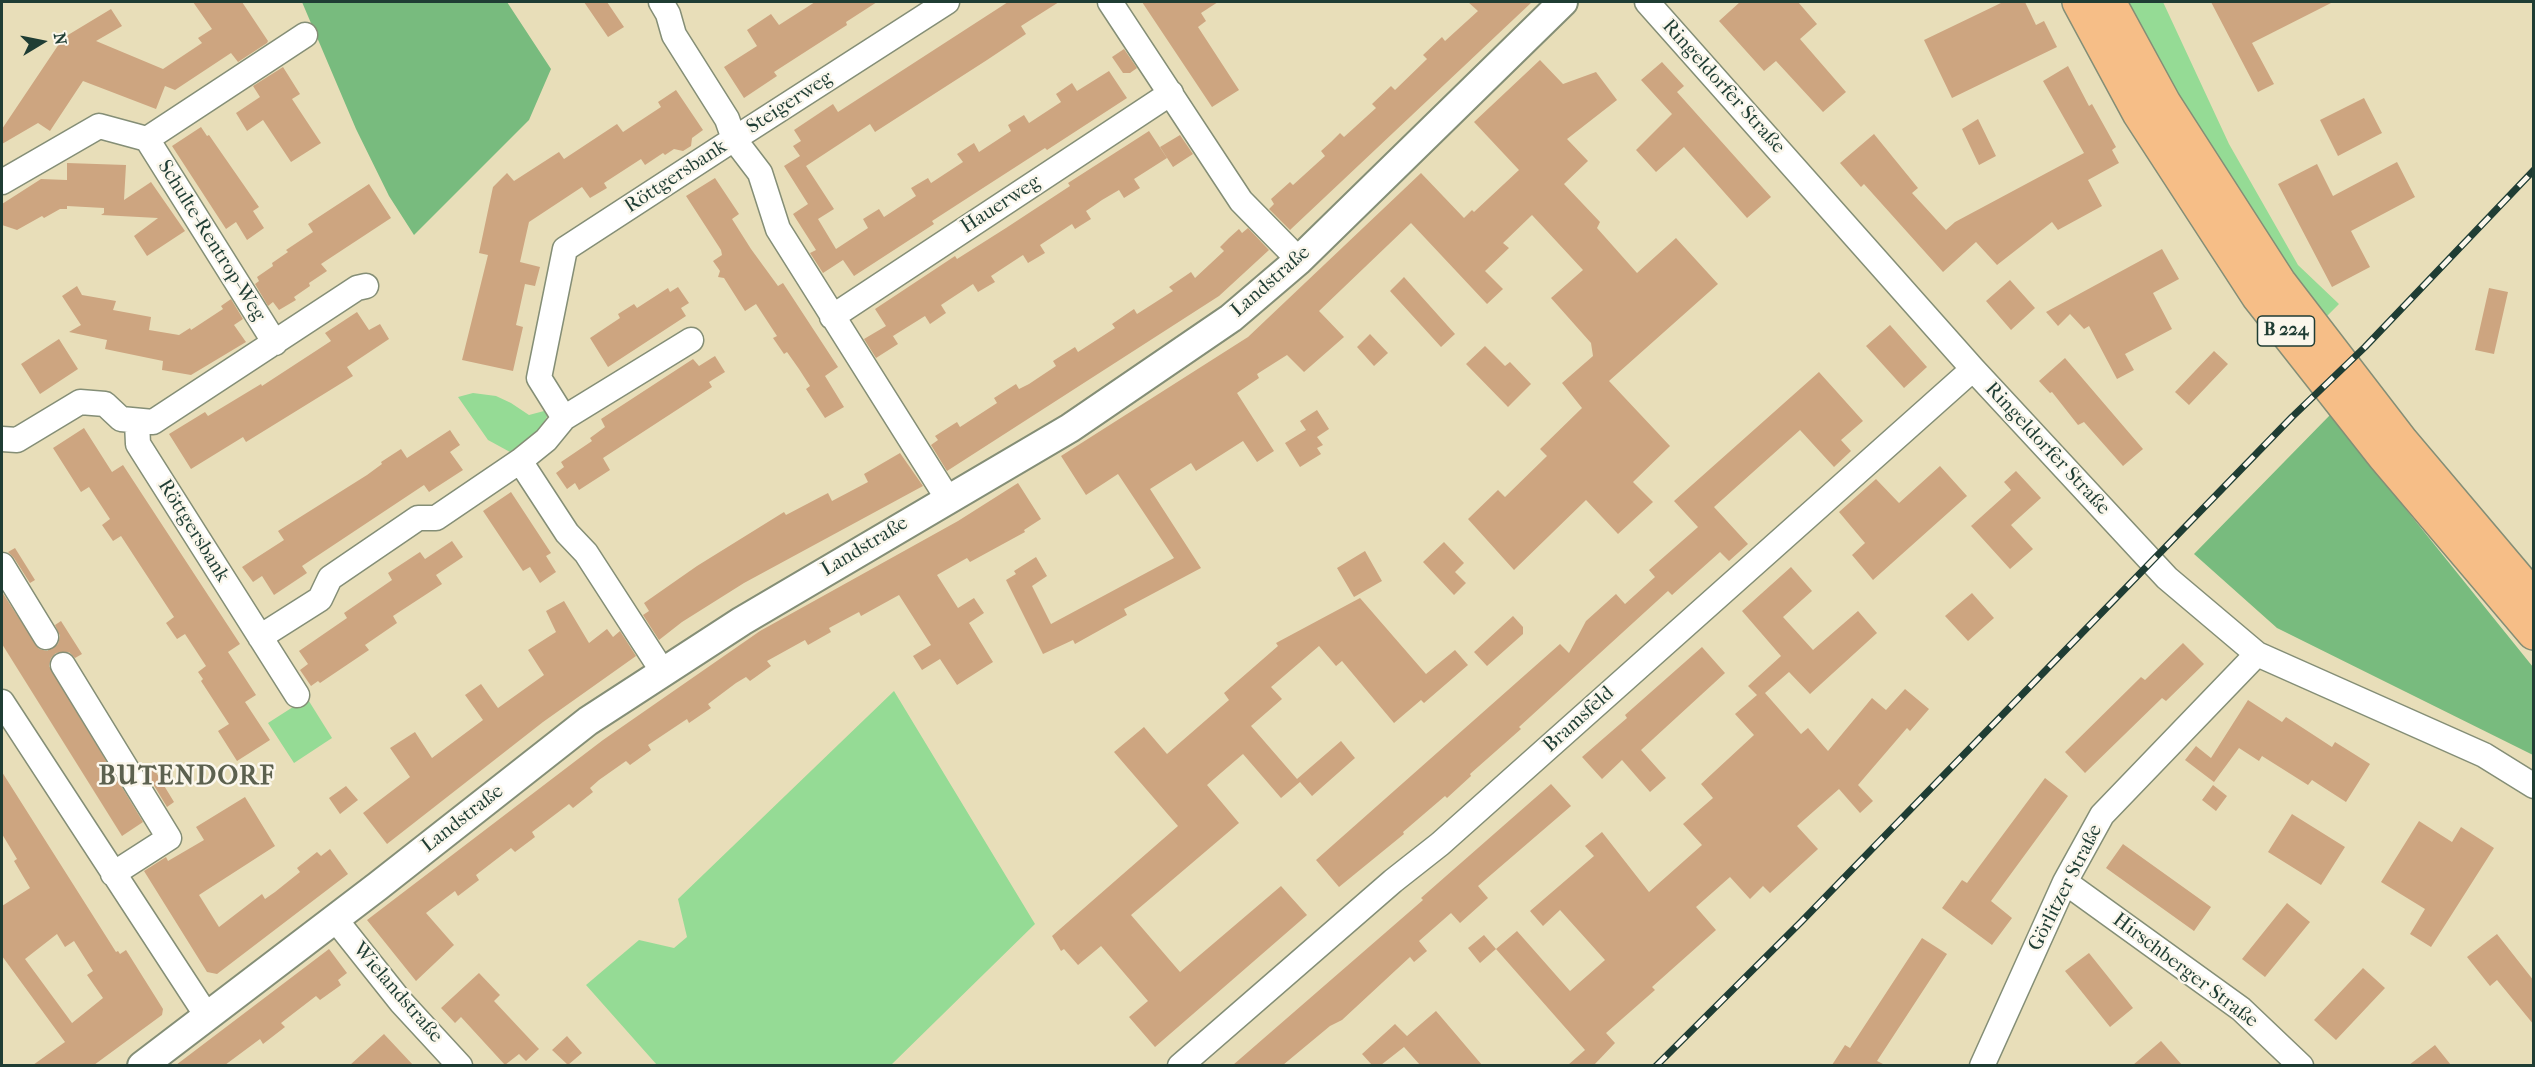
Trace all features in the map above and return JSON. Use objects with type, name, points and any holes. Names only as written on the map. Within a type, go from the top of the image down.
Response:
[{"type":"highway","name":"B 224","points":[[2079,2],[2139,113],[2259,296],[2384,456],[2534,633]]},
{"type":"highway","name":"B 224","points":[[2109,2],[2164,103],[2279,282],[2402,442],[2534,598]]},
{"type":"street","name":"Steigerweg","points":[[661,2],[668,14],[674,35],[727,119],[734,139],[947,2]]},
{"type":"street","points":[[1110,2],[1241,201],[1299,260]]},
{"type":"street","name":"Landstraße","points":[[142,1065],[335,919],[588,721],[836,564],[1070,428],[1231,318],[1299,260],[1563,2]]},
{"type":"street","name":"Ringeldorfer Straße","points":[[1647,2],[1973,369],[2167,578],[2257,654],[2484,755],[2534,786]]},
{"type":"street","name":"Schulte-Rentrop-Weg","points":[[147,139],[306,35]]},
{"type":"street","name":"Hauerweg","points":[[832,317],[1171,93]]},
{"type":"street","name":"Schulte-Rentrop-Weg","points":[[2,182],[99,126],[147,139],[275,343]]},
{"type":"street","name":"Röttgersbank","points":[[564,418],[539,378],[565,249],[734,139],[760,173],[778,229],[948,499]]},
{"type":"street","name":"Schulte-Rentrop-Weg","points":[[137,422],[153,422],[357,288],[366,286]]},
{"type":"street","points":[[260,638],[320,599],[330,578],[418,518],[436,518],[520,461],[546,440],[564,418],[691,340]]},
{"type":"street","name":"Bramsfeld","points":[[1179,1065],[1393,881],[1440,844],[1973,369]]},
{"type":"street","points":[[2,438],[17,440],[80,402],[105,404],[121,419],[137,422]]},
{"type":"street","name":"Röttgersbank","points":[[137,422],[138,444],[297,695]]},
{"type":"street","points":[[520,461],[567,533],[586,553],[663,672]]},
{"type":"street","points":[[2,565],[46,637]]},
{"type":"street","name":"Görlitzer Straße","points":[[1982,1065],[2066,882],[2102,815],[2257,654]]},
{"type":"street","points":[[63,665],[169,838],[113,874]]},
{"type":"street","points":[[2,702],[207,1016]]},
{"type":"street","name":"Hirschberger Straße","points":[[2066,882],[2241,1009],[2301,1065]]},
{"type":"street","name":"Wielandstraße","points":[[335,919],[401,1002],[460,1065]]},
{"type":"green space","points":[[302,2],[507,2],[551,69],[529,120],[414,235],[389,196],[356,129]]},
{"type":"green space","points":[[2124,2],[2163,2],[2229,144],[2298,265],[2339,304],[2327,316],[2297,281],[2180,100]]},
{"type":"green space","points":[[473,393],[496,396],[529,415],[544,411],[548,415],[538,432],[510,452],[488,440],[458,397]]},
{"type":"green space","points":[[2330,415],[2533,667],[2533,755],[2277,628],[2194,554]]},
{"type":"green space","points":[[894,691],[1035,924],[891,1065],[657,1065],[586,985],[639,940],[674,948],[687,937],[678,899]]},
{"type":"green space","points":[[307,698],[332,738],[294,763],[268,723]]},
{"type":"building","points":[[193,2],[242,2],[268,41],[267,43],[238,62],[231,53],[175,90],[165,86],[156,109],[83,81],[50,131],[38,123],[2,144],[2,129],[63,38],[111,9],[122,26],[96,41],[163,69],[202,43],[198,38],[212,29]]},
{"type":"building","points":[[584,2],[607,2],[624,27],[608,37]]},
{"type":"building","points":[[815,2],[877,2],[846,22],[847,25],[774,72],[777,76],[744,98],[724,67],[757,46],[747,30],[771,14],[779,25]]},
{"type":"building","points":[[1008,2],[1059,2],[1021,26],[1026,34],[987,60],[875,132],[870,124],[806,166],[834,209],[818,219],[836,249],[868,228],[863,219],[879,209],[884,217],[916,196],[911,188],[928,178],[931,183],[963,162],[957,154],[974,143],[979,152],[1011,131],[1008,125],[1024,115],[1029,123],[1061,102],[1056,94],[1072,83],[1077,91],[1109,71],[1127,98],[932,221],[934,224],[854,276],[843,260],[823,273],[810,253],[816,250],[793,214],[808,204],[784,166],[800,156],[793,146],[801,141],[794,130],[833,104],[838,112]]},
{"type":"building","points":[[1142,2],[1218,2],[1201,13],[1206,21],[1198,27],[1239,90],[1212,107]]},
{"type":"building","points":[[1468,2],[1532,2],[1290,230],[1269,209],[1274,204],[1271,199],[1290,182],[1293,185],[1325,156],[1321,151],[1340,133],[1344,137],[1376,108],[1372,104],[1391,86],[1395,90],[1427,59],[1423,55],[1442,37],[1445,41],[1478,11]]},
{"type":"building","points":[[1740,2],[1798,2],[1817,24],[1800,39],[1846,92],[1823,112],[1776,61],[1764,71],[1719,21]]},
{"type":"building","points":[[2003,2],[2025,2],[2036,25],[2044,21],[2057,47],[1952,98],[1924,40]]},
{"type":"building","points":[[2211,2],[2333,2],[2252,43],[2274,84],[2258,92]]},
{"type":"building","points":[[1124,49],[1137,68],[1130,73],[1123,73],[1112,57]]},
{"type":"building","points":[[1540,60],[1563,84],[1596,72],[1617,100],[1567,139],[1588,161],[1564,184],[1600,222],[1597,228],[1637,273],[1676,238],[1718,284],[1609,381],[1670,446],[1633,482],[1653,502],[1618,534],[1586,500],[1514,570],[1468,519],[1498,490],[1505,497],[1547,456],[1540,449],[1582,408],[1562,383],[1593,356],[1591,343],[1551,298],[1583,270],[1532,215],[1503,243],[1509,248],[1485,271],[1503,289],[1487,304],[1411,223],[1319,311],[1344,337],[1304,372],[1287,355],[1257,374],[1259,378],[1237,393],[1274,451],[1257,462],[1243,441],[1196,471],[1191,463],[1150,489],[1201,568],[1124,609],[1127,615],[1075,644],[1073,640],[1043,654],[1006,580],[1016,574],[1014,571],[1036,557],[1047,576],[1032,586],[1051,624],[1174,558],[1118,474],[1086,495],[1061,456],[1248,337],[1421,173],[1464,218],[1472,210],[1474,212],[1519,170],[1474,122]]},
{"type":"building","points":[[1662,62],[1684,86],[1677,92],[1771,197],[1747,218],[1684,147],[1656,172],[1636,150],[1672,114],[1641,80]]},
{"type":"building","points":[[2068,66],[2089,106],[2092,104],[2116,147],[2112,150],[2119,163],[2088,180],[2102,206],[2058,230],[2052,222],[1997,265],[1976,242],[1943,272],[1864,184],[1861,187],[1840,163],[1874,134],[1918,188],[1912,193],[1946,230],[1955,222],[2084,153],[2043,81]]},
{"type":"building","points":[[283,67],[300,94],[292,99],[321,143],[291,162],[263,120],[247,131],[236,113],[260,97],[253,86]]},
{"type":"building","points":[[676,90],[703,130],[692,138],[691,146],[683,151],[674,149],[665,155],[663,153],[645,165],[641,159],[604,183],[607,188],[590,198],[582,187],[529,222],[520,262],[540,267],[535,286],[525,284],[516,325],[523,327],[513,371],[462,360],[488,255],[479,253],[493,187],[507,173],[514,181],[559,152],[564,159],[617,124],[623,132],[661,107],[658,102]]},
{"type":"building","points":[[2364,98],[2382,133],[2338,156],[2320,120]]},
{"type":"building","points":[[1978,119],[1996,156],[1979,165],[1962,129]]},
{"type":"building","points":[[201,127],[259,207],[253,211],[264,228],[247,240],[236,222],[226,229],[172,146]]},
{"type":"building","points":[[1149,131],[1167,158],[1134,179],[1140,188],[1124,198],[1119,190],[1102,200],[1086,211],[1091,219],[1075,229],[1072,224],[1040,245],[1045,253],[1028,263],[1023,255],[991,276],[995,282],[978,292],[973,284],[941,305],[946,313],[930,324],[925,316],[893,336],[891,333],[898,344],[876,358],[864,339],[886,326],[875,309],[955,256],[957,259],[1006,228],[1070,186],[1068,183]]},
{"type":"building","points":[[1180,135],[1193,154],[1173,167],[1160,147]]},
{"type":"building","points":[[2397,162],[2415,197],[2351,231],[2370,267],[2332,287],[2278,184],[2317,164],[2333,196]]},
{"type":"building","points":[[67,163],[126,165],[124,200],[151,182],[185,231],[147,256],[134,236],[158,218],[101,215],[104,213],[104,208],[67,206],[67,209],[60,209],[44,218],[42,216],[17,230],[2,225],[2,204],[41,179],[67,180]]},
{"type":"building","points":[[715,178],[739,214],[732,219],[751,249],[778,286],[783,283],[838,367],[825,376],[844,407],[825,418],[806,389],[810,386],[787,352],[784,354],[773,338],[777,336],[756,304],[745,311],[724,278],[718,277],[720,271],[713,261],[722,255],[721,250],[686,196]]},
{"type":"building","points":[[369,184],[391,218],[321,264],[327,271],[294,297],[296,300],[279,310],[273,302],[268,306],[255,284],[259,281],[257,277],[273,266],[272,263],[288,252],[286,250],[313,232],[308,224]]},
{"type":"building","points":[[1248,228],[1269,250],[1219,296],[947,471],[931,445],[938,440],[935,436],[957,422],[960,427],[997,403],[994,398],[1016,384],[1019,389],[1029,384],[1056,366],[1053,361],[1075,347],[1078,352],[1115,328],[1112,324],[1134,309],[1137,314],[1173,291],[1169,287],[1191,272],[1195,278],[1224,251],[1220,247],[1229,238],[1239,229],[1242,233]]},
{"type":"building","points":[[2162,249],[2179,279],[2153,293],[2172,329],[2125,354],[2134,370],[2117,379],[2089,326],[2084,329],[2070,314],[2058,326],[2046,312]]},
{"type":"building","points":[[1404,277],[1455,334],[1441,347],[1390,291]]},
{"type":"building","points":[[2010,280],[2035,308],[2011,330],[1986,301]]},
{"type":"building","points":[[77,286],[82,295],[116,301],[113,310],[151,317],[149,330],[179,335],[190,328],[191,330],[223,309],[221,306],[231,299],[243,319],[234,325],[246,342],[191,375],[162,370],[163,361],[105,349],[107,340],[69,332],[81,325],[62,296]]},
{"type":"building","points":[[678,287],[689,303],[681,308],[686,316],[608,367],[590,338],[620,318],[618,314],[634,304],[637,308],[668,288],[670,292]]},
{"type":"building","points":[[2489,288],[2508,292],[2494,354],[2475,350]]},
{"type":"building","points":[[357,312],[369,330],[380,324],[389,339],[347,367],[353,376],[246,442],[243,437],[191,469],[169,434],[205,412],[208,416],[261,384],[262,386],[331,341],[325,333]]},
{"type":"building","points":[[1890,325],[1927,367],[1904,388],[1866,346]]},
{"type":"building","points":[[1370,334],[1388,353],[1374,366],[1357,347]]},
{"type":"building","points":[[59,339],[78,369],[40,394],[21,364]]},
{"type":"building","points":[[1485,346],[1505,366],[1510,362],[1531,384],[1508,407],[1466,364]]},
{"type":"building","points":[[2214,351],[2228,364],[2189,405],[2175,392]]},
{"type":"building","points":[[715,356],[725,372],[709,382],[712,387],[603,458],[610,470],[579,490],[575,483],[567,489],[556,473],[564,467],[561,462],[592,441],[590,438],[605,427],[601,419],[693,359],[699,366]]},
{"type":"building","points":[[2065,358],[2143,449],[2123,466],[2084,422],[2078,425],[2052,392],[2050,393],[2039,381]]},
{"type":"building","points":[[1819,372],[1863,421],[1841,440],[1851,451],[1834,467],[1800,430],[1714,507],[1748,544],[1729,561],[1720,552],[1672,595],[1668,591],[1519,727],[1521,729],[1470,774],[1471,776],[1447,798],[1445,796],[1403,832],[1404,834],[1339,887],[1316,860],[1560,644],[1569,653],[1586,621],[1616,594],[1625,604],[1655,577],[1649,570],[1698,527],[1674,501]]},
{"type":"building","points":[[1317,410],[1329,429],[1317,437],[1323,445],[1317,448],[1321,454],[1300,467],[1285,443],[1306,430],[1300,421]]},
{"type":"building","points":[[84,428],[112,472],[123,465],[240,644],[228,652],[256,695],[245,702],[270,740],[237,761],[218,731],[229,724],[201,681],[203,679],[198,672],[206,666],[185,634],[177,639],[166,623],[174,617],[121,536],[113,541],[102,525],[110,519],[89,487],[81,492],[53,448]]},
{"type":"building","points":[[450,430],[460,445],[450,452],[463,470],[429,492],[424,485],[302,566],[307,573],[274,595],[262,576],[253,582],[242,567],[284,540],[278,531],[367,475],[382,464],[381,462],[401,449],[407,458]]},
{"type":"building","points":[[900,453],[923,486],[744,583],[682,622],[659,640],[643,615],[649,611],[644,603],[697,566],[784,512],[786,515],[828,493],[832,501],[868,482],[864,474]]},
{"type":"building","points":[[1940,466],[1967,496],[1873,580],[1852,555],[1865,543],[1839,512],[1876,479],[1899,503]]},
{"type":"building","points":[[2016,471],[2041,498],[2011,525],[2033,549],[2010,569],[1971,526],[2011,490],[2004,482]]},
{"type":"building","points":[[1018,483],[1041,519],[1024,530],[1025,532],[970,562],[967,558],[937,575],[958,608],[974,598],[984,613],[969,623],[993,662],[957,685],[940,659],[922,670],[913,656],[931,645],[899,595],[861,616],[859,612],[829,628],[831,632],[808,645],[805,640],[767,661],[771,666],[750,681],[746,677],[736,683],[708,704],[711,708],[689,723],[687,719],[648,745],[651,750],[630,765],[626,761],[599,780],[590,788],[593,792],[573,808],[569,804],[532,832],[535,837],[515,852],[511,848],[476,875],[479,880],[458,896],[455,891],[426,913],[454,945],[416,981],[367,920],[603,740],[760,631],[958,521]]},
{"type":"building","points":[[511,492],[551,553],[546,556],[556,572],[540,583],[530,567],[523,571],[483,511]]},
{"type":"building","points":[[452,541],[463,557],[436,575],[442,584],[393,616],[397,623],[365,645],[369,650],[320,683],[318,681],[311,686],[300,670],[308,664],[299,651],[347,618],[344,613],[392,580],[388,573],[420,552],[425,559]]},
{"type":"building","points":[[1444,542],[1464,563],[1455,572],[1466,583],[1454,595],[1423,562]]},
{"type":"building","points":[[15,548],[35,580],[30,583],[8,552]]},
{"type":"building","points":[[1365,551],[1382,581],[1354,597],[1337,568]]},
{"type":"building","points":[[1791,567],[1812,591],[1783,617],[1813,650],[1858,611],[1877,633],[1810,694],[1789,672],[1765,693],[1801,734],[1808,728],[1828,751],[1872,698],[1886,710],[1905,689],[1929,709],[1910,731],[1907,728],[1858,785],[1873,801],[1860,813],[1839,789],[1797,826],[1818,849],[1770,893],[1763,886],[1750,899],[1730,877],[1696,907],[1716,930],[1652,987],[1655,990],[1606,1033],[1615,1043],[1594,1065],[1568,1065],[1585,1050],[1496,949],[1517,931],[1570,991],[1605,960],[1560,910],[1543,926],[1530,911],[1594,856],[1585,846],[1602,832],[1649,892],[1702,845],[1683,824],[1713,798],[1701,784],[1754,735],[1735,714],[1757,695],[1748,686],[1781,656],[1742,611]]},
{"type":"building","points":[[2,592],[39,649],[47,651],[58,644],[60,636],[55,625],[61,621],[82,654],[75,658],[69,652],[56,653],[51,658],[49,666],[143,822],[122,836],[2,644]]},
{"type":"building","points":[[1972,593],[1994,618],[1968,641],[1945,616]]},
{"type":"building","points":[[1360,598],[1426,674],[1455,650],[1468,665],[1424,703],[1421,700],[1394,723],[1342,661],[1336,666],[1319,646],[1271,687],[1282,699],[1251,726],[1297,779],[1341,741],[1355,758],[1312,796],[1300,782],[1281,798],[1243,754],[1207,785],[1239,823],[1131,915],[1180,972],[1281,886],[1307,915],[1155,1047],[1129,1017],[1148,1001],[1101,946],[1078,965],[1064,949],[1061,951],[1052,936],[1178,826],[1114,752],[1144,727],[1167,754],[1229,700],[1224,693],[1278,646],[1276,643]]},
{"type":"building","points":[[564,601],[589,643],[607,629],[613,637],[620,631],[636,656],[543,722],[387,844],[363,813],[410,777],[390,748],[415,732],[432,758],[483,720],[465,695],[481,684],[498,708],[544,675],[528,650],[556,632],[546,611]]},
{"type":"building","points":[[1513,616],[1523,627],[1523,634],[1487,666],[1474,652]]},
{"type":"building","points":[[2183,643],[2204,664],[2166,701],[2162,698],[2085,773],[2065,752],[2141,677],[2145,680]]},
{"type":"building","points":[[1702,647],[1725,673],[1641,750],[1666,778],[1650,792],[1622,760],[1602,779],[1582,757],[1627,718],[1625,715]]},
{"type":"building","points":[[2248,700],[2282,722],[2286,717],[2332,747],[2335,742],[2370,764],[2346,802],[2312,780],[2308,785],[2262,756],[2259,761],[2239,748],[2214,782],[2185,760],[2196,746],[2211,758]]},
{"type":"building","points":[[154,769],[174,802],[167,807],[147,774]]},
{"type":"building","points":[[2,772],[116,952],[120,954],[126,950],[163,1009],[162,1015],[94,1065],[33,1065],[65,1042],[2,956],[2,906],[30,888],[14,861],[17,859],[2,834]],"holes":[[[57,934],[65,947],[74,941],[93,971],[87,975],[103,998],[72,1023],[25,959]]]},
{"type":"building","points":[[2045,778],[2068,796],[1991,901],[2012,918],[1992,945],[1942,908],[1962,880],[1967,883]]},
{"type":"building","points":[[1551,784],[1571,806],[1478,886],[1488,898],[1460,923],[1451,913],[1419,941],[1427,951],[1414,962],[1410,957],[1342,1020],[1330,1026],[1283,1065],[1233,1065],[1423,900],[1421,898]]},
{"type":"building","points":[[2213,785],[2227,796],[2216,811],[2202,800]]},
{"type":"building","points":[[346,786],[358,800],[340,814],[329,798]]},
{"type":"building","points":[[245,797],[275,846],[199,895],[219,927],[262,894],[265,899],[275,892],[300,872],[297,868],[317,852],[321,856],[330,849],[348,874],[217,974],[207,972],[144,871],[166,857],[168,861],[204,840],[196,827]]},
{"type":"building","points":[[2292,814],[2345,847],[2321,885],[2268,852]]},
{"type":"building","points":[[2419,821],[2452,842],[2461,827],[2494,848],[2431,947],[2410,934],[2425,909],[2381,882]]},
{"type":"building","points":[[2123,844],[2211,907],[2194,931],[2106,868]]},
{"type":"building","points":[[2287,903],[2310,922],[2265,977],[2242,959]]},
{"type":"building","points":[[2497,934],[2534,981],[2534,1025],[2497,980],[2490,986],[2467,957]]},
{"type":"building","points":[[1484,935],[1496,949],[1480,963],[1468,948]]},
{"type":"building","points":[[1922,938],[1947,954],[1877,1061],[1885,1065],[1832,1065],[1845,1045],[1850,1048]]},
{"type":"building","points":[[329,949],[347,973],[338,980],[341,985],[320,1000],[316,996],[281,1023],[285,1027],[263,1044],[260,1039],[225,1065],[176,1065]]},
{"type":"building","points":[[2089,953],[2133,1008],[2110,1027],[2065,971]]},
{"type":"building","points":[[2363,968],[2385,988],[2336,1040],[2314,1020]]},
{"type":"building","points":[[479,973],[500,995],[494,1001],[539,1049],[526,1061],[519,1054],[505,1065],[461,1017],[455,1023],[441,1008]]},
{"type":"building","points":[[1436,1011],[1482,1065],[1420,1065],[1404,1047],[1381,1065],[1372,1065],[1362,1054],[1395,1024],[1407,1036]]},
{"type":"building","points":[[384,1034],[413,1065],[350,1065]]},
{"type":"building","points":[[567,1036],[582,1053],[568,1065],[552,1050]]},
{"type":"building","points":[[2161,1041],[2182,1065],[2133,1065]]},
{"type":"building","points":[[2435,1045],[2451,1065],[2409,1065]]},
{"type":"railway","points":[[1656,1066],[1801,922],[2292,417],[2365,347],[2534,170]]},
{"type":"district","name":"BUTENDORF","points":[[187,778]]}]
